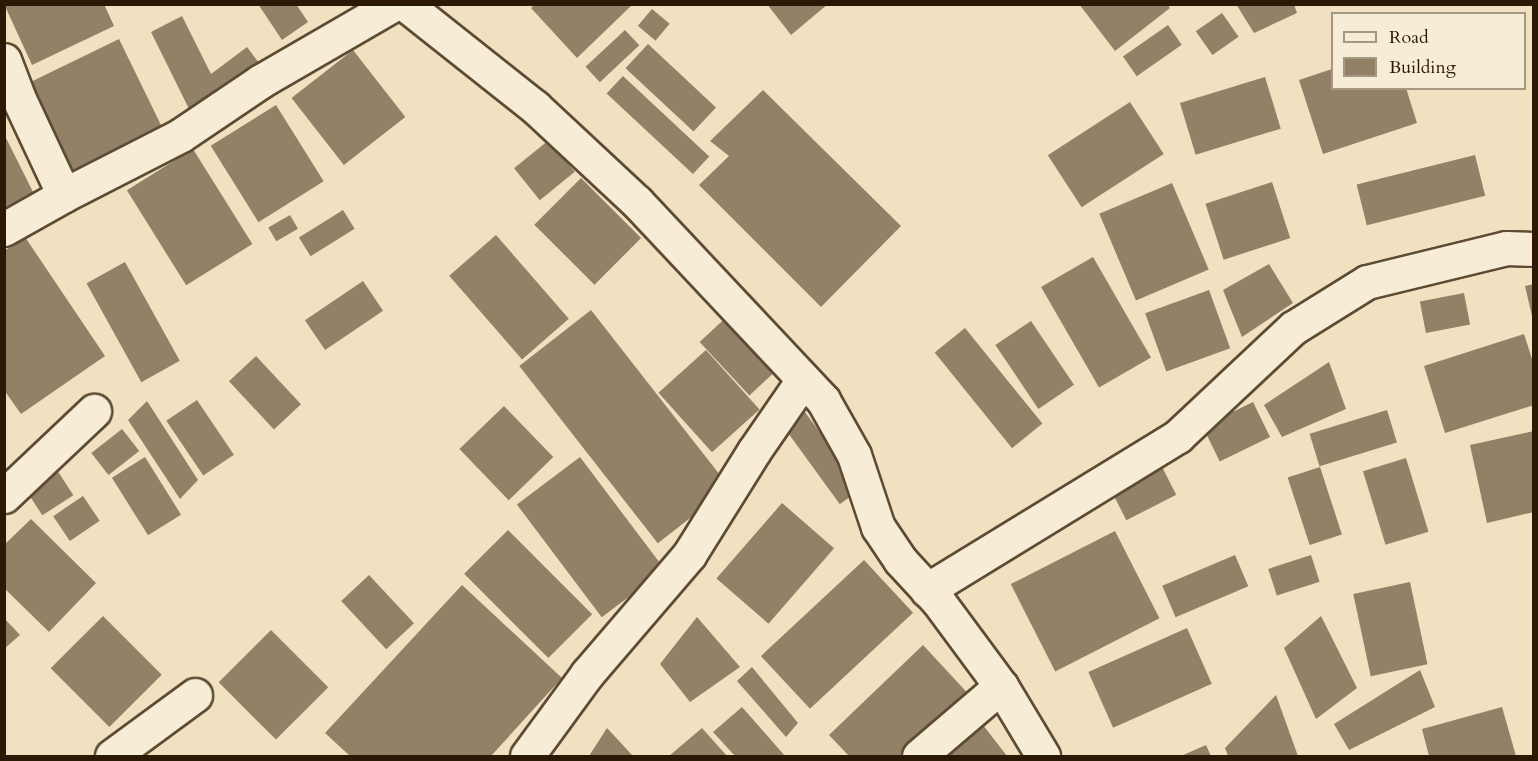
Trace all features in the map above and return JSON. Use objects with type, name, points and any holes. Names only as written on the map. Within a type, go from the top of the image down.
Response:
[{"type":"street","points":[[4,229],[64,195],[181,135],[261,81],[394,4]]},
{"type":"street","points":[[405,4],[535,106],[637,202],[823,400],[854,455],[878,527],[900,560],[938,600],[1001,686],[1043,756]]},
{"type":"street","points":[[4,60],[19,99],[64,195]]},
{"type":"street","points":[[927,590],[1178,436],[1293,328],[1367,282],[1506,248],[1533,249]]},
{"type":"street","points":[[527,756],[587,674],[689,555],[754,451],[803,380]]},
{"type":"street","points":[[4,496],[94,411]]},
{"type":"street","points":[[919,756],[1001,686]]},
{"type":"street","points":[[112,756],[195,696]]},
{"type":"building","points":[[4,4],[104,4],[114,26],[32,65]]},
{"type":"building","points":[[258,4],[296,4],[308,22],[282,40]]},
{"type":"building","points":[[535,4],[633,4],[577,58],[531,8]]},
{"type":"building","points":[[767,4],[828,4],[791,35]]},
{"type":"building","points":[[1079,4],[1167,4],[1170,8],[1115,51]]},
{"type":"building","points":[[1236,4],[1294,4],[1297,13],[1254,33]]},
{"type":"building","points":[[652,9],[670,24],[655,41],[638,26]]},
{"type":"building","points":[[1222,13],[1239,37],[1212,55],[1196,31]]},
{"type":"building","points":[[182,16],[211,74],[247,47],[262,67],[191,113],[151,32]]},
{"type":"building","points":[[1168,25],[1182,45],[1137,76],[1123,57]]},
{"type":"building","points":[[625,30],[639,45],[600,82],[586,67]]},
{"type":"building","points":[[119,39],[162,127],[72,171],[29,83]]},
{"type":"building","points":[[648,44],[716,107],[694,132],[625,68]]},
{"type":"building","points":[[353,50],[405,117],[344,165],[292,98]]},
{"type":"building","points":[[1331,69],[1331,90],[1407,90],[1417,123],[1323,154],[1299,80]]},
{"type":"building","points":[[623,76],[709,156],[693,174],[607,94]]},
{"type":"building","points":[[1265,77],[1281,129],[1196,155],[1180,103]]},
{"type":"building","points":[[763,90],[901,226],[821,307],[699,185],[729,156],[710,141]]},
{"type":"building","points":[[1130,102],[1164,154],[1082,207],[1048,155]]},
{"type":"building","points":[[276,105],[324,181],[258,222],[211,146]]},
{"type":"building","points":[[4,134],[38,202],[4,219]]},
{"type":"building","points":[[549,140],[575,172],[540,200],[514,168]]},
{"type":"building","points":[[193,149],[252,244],[186,285],[127,190]]},
{"type":"building","points":[[1475,155],[1485,196],[1367,225],[1357,185]]},
{"type":"building","points":[[581,178],[641,238],[594,285],[534,225]]},
{"type":"building","points":[[1272,182],[1290,238],[1224,260],[1205,204]]},
{"type":"building","points":[[1172,183],[1209,270],[1136,300],[1099,214]]},
{"type":"building","points":[[343,210],[355,229],[311,256],[299,238]]},
{"type":"building","points":[[290,215],[298,229],[276,241],[268,228]]},
{"type":"building","points":[[496,235],[569,319],[522,359],[449,276]]},
{"type":"building","points":[[25,237],[105,356],[21,414],[4,390],[4,251]]},
{"type":"building","points":[[1093,257],[1151,357],[1099,387],[1041,287]]},
{"type":"building","points":[[125,262],[180,361],[141,382],[87,283]]},
{"type":"building","points":[[1269,264],[1293,303],[1242,337],[1223,290]]},
{"type":"building","points":[[363,281],[383,311],[325,350],[305,320]]},
{"type":"building","points":[[1534,284],[1534,315],[1532,316],[1525,286]]},
{"type":"building","points":[[1209,290],[1230,348],[1166,372],[1145,313]]},
{"type":"building","points":[[1464,293],[1470,324],[1426,333],[1420,302]]},
{"type":"building","points":[[591,310],[730,487],[658,543],[519,366]]},
{"type":"building","points":[[734,310],[784,363],[749,395],[700,342]]},
{"type":"building","points":[[1031,321],[1074,385],[1038,409],[995,345]]},
{"type":"building","points":[[965,328],[1042,424],[1012,448],[935,353]]},
{"type":"building","points":[[1524,334],[1534,365],[1534,405],[1445,433],[1424,366]]},
{"type":"building","points":[[706,350],[760,409],[712,452],[658,393]]},
{"type":"building","points":[[256,356],[301,404],[274,430],[229,381]]},
{"type":"building","points":[[1329,362],[1346,409],[1282,437],[1264,405]]},
{"type":"building","points":[[197,400],[234,455],[203,475],[166,421]]},
{"type":"building","points":[[147,401],[198,480],[180,499],[128,420]]},
{"type":"building","points":[[1253,402],[1270,437],[1220,462],[1203,427]]},
{"type":"building","points":[[504,406],[553,457],[509,500],[459,449]]},
{"type":"building","points":[[1387,410],[1397,443],[1319,466],[1310,434]]},
{"type":"building","points":[[805,412],[861,489],[840,504],[784,427]]},
{"type":"building","points":[[122,429],[139,451],[109,475],[91,453]]},
{"type":"building","points":[[1534,431],[1534,512],[1487,523],[1470,445]]},
{"type":"building","points":[[145,457],[181,515],[148,535],[112,478]]},
{"type":"building","points":[[580,457],[665,570],[602,617],[517,505]]},
{"type":"building","points":[[1406,458],[1429,532],[1385,545],[1363,471]]},
{"type":"building","points":[[1159,461],[1176,495],[1126,520],[1109,486]]},
{"type":"building","points":[[1320,467],[1342,535],[1310,545],[1288,478]]},
{"type":"building","points":[[57,470],[73,495],[42,515],[26,490]]},
{"type":"building","points":[[83,496],[100,521],[70,541],[53,516]]},
{"type":"building","points":[[782,503],[834,548],[768,624],[716,578]]},
{"type":"building","points":[[31,519],[96,583],[49,632],[4,588],[4,545]]},
{"type":"building","points":[[508,530],[592,614],[548,658],[464,574]]},
{"type":"building","points":[[1115,531],[1159,618],[1055,671],[1011,584]]},
{"type":"building","points":[[1235,555],[1248,586],[1176,617],[1162,586]]},
{"type":"building","points":[[1311,555],[1320,582],[1277,596],[1268,569]]},
{"type":"building","points":[[864,560],[913,613],[810,709],[761,656]]},
{"type":"building","points":[[369,575],[414,623],[386,649],[341,601]]},
{"type":"building","points":[[1410,582],[1427,664],[1371,676],[1353,594]]},
{"type":"building","points":[[462,585],[562,678],[491,756],[350,756],[325,733]]},
{"type":"building","points":[[103,616],[162,675],[109,727],[51,668]]},
{"type":"building","points":[[1321,616],[1357,688],[1316,719],[1284,648]]},
{"type":"building","points":[[697,617],[740,667],[690,702],[660,664]]},
{"type":"building","points":[[4,618],[20,635],[4,649]]},
{"type":"building","points":[[1187,628],[1212,684],[1113,728],[1088,672]]},
{"type":"building","points":[[271,630],[328,687],[276,740],[219,682]]},
{"type":"building","points":[[923,645],[974,700],[915,756],[849,756],[829,735]]},
{"type":"building","points":[[752,667],[798,723],[786,737],[737,681]]},
{"type":"building","points":[[1420,670],[1435,707],[1349,750],[1334,724]]},
{"type":"building","points":[[1276,695],[1298,756],[1228,756],[1225,748]]},
{"type":"building","points":[[742,707],[785,756],[735,756],[713,732]]},
{"type":"building","points":[[1502,707],[1516,756],[1429,756],[1422,729]]},
{"type":"building","points":[[976,716],[1007,756],[922,756]]},
{"type":"building","points":[[607,728],[633,756],[589,756]]},
{"type":"building","points":[[702,728],[727,756],[669,756]]},
{"type":"building","points":[[1206,745],[1211,756],[1181,756]]}]
